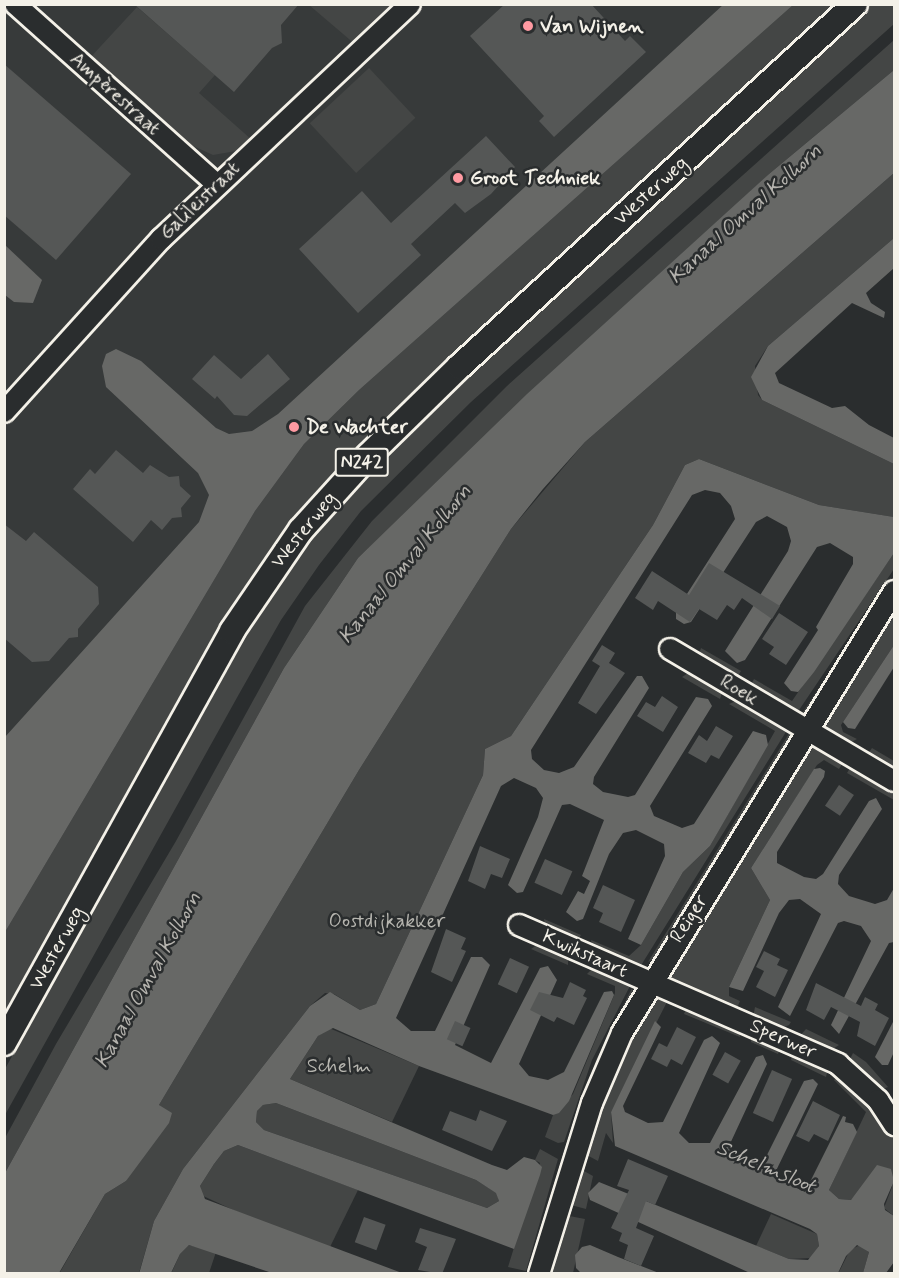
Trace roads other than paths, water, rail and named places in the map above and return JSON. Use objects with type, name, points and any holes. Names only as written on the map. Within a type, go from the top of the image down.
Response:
[{"type":"main road","name":"Westerweg","points":[[6,1039],[232,631],[301,530],[368,456],[459,367],[855,4]]},
{"type":"street","name":"Ampèrestraat","points":[[15,4],[216,184]]},
{"type":"street","name":"Galileistraat","points":[[4,412],[161,239],[216,184],[410,4]]},
{"type":"street","name":"Reiger","points":[[539,1274],[592,1103],[622,1033],[651,981],[894,591]]},
{"type":"street","name":"Roek","points":[[670,649],[894,781]]},
{"type":"street","name":"Kwikstaart","points":[[519,925],[651,981]]},
{"type":"street","name":"Sperwer","points":[[651,981],[838,1064],[878,1100],[894,1125]]},
{"type":"water","points":[[724,4],[793,5],[359,390],[304,444],[255,511],[5,932],[5,737],[199,522],[209,495],[198,473],[106,387],[102,366],[106,354],[116,349],[141,361],[216,428],[229,434],[252,431],[278,414]]},
{"type":"water","name":"Kanaal Omval Kolhorn","points":[[894,70],[894,173],[585,442],[543,489],[511,529],[359,770],[159,1105],[172,1113],[169,1123],[126,1181],[105,1194],[59,1273],[5,1273],[5,1173],[284,668],[358,558],[527,394],[769,174]]},
{"type":"water","points":[[894,238],[894,268],[866,293],[871,303],[885,312],[884,318],[852,303],[775,373],[779,383],[832,408],[845,406],[869,425],[894,438],[894,464],[762,400],[751,377],[768,346]]},
{"type":"water","points":[[5,245],[42,280],[33,303],[14,302],[5,295]]},
{"type":"water","points":[[699,459],[819,505],[894,517],[894,553],[814,672],[798,692],[791,691],[784,683],[818,630],[816,627],[853,564],[853,557],[830,543],[817,547],[745,660],[737,663],[725,651],[788,551],[791,541],[787,527],[767,516],[756,522],[691,622],[684,624],[676,619],[676,611],[735,519],[731,506],[720,493],[705,490],[692,495],[531,750],[532,759],[544,770],[559,773],[574,767],[637,676],[642,676],[649,688],[594,777],[593,784],[603,792],[628,797],[635,795],[696,697],[708,699],[712,706],[650,806],[654,816],[682,828],[694,824],[753,731],[766,735],[768,745],[710,846],[683,872],[641,945],[628,939],[665,856],[664,844],[636,830],[623,833],[609,854],[583,919],[577,921],[566,912],[578,891],[584,894],[590,881],[582,876],[604,820],[570,804],[562,805],[523,892],[517,893],[508,885],[538,817],[543,798],[536,788],[514,778],[501,786],[396,1018],[411,1031],[435,1031],[471,957],[482,957],[490,965],[455,1045],[491,1063],[540,968],[548,966],[557,980],[519,1064],[529,1076],[548,1080],[564,1072],[604,992],[612,991],[614,995],[569,1101],[559,1113],[553,1115],[419,1066],[333,1028],[318,1036],[290,1079],[507,1170],[524,1157],[535,1160],[542,1167],[514,1249],[238,1145],[224,1151],[200,1186],[205,1199],[402,1273],[272,1273],[189,1245],[180,1254],[171,1273],[139,1274],[154,1221],[183,1169],[310,1006],[330,992],[360,1010],[376,1004],[483,775],[485,749],[511,736],[653,525],[685,465]],"holes":[[[276,1103],[476,1180],[496,1193],[499,1201],[487,1208],[264,1130],[256,1122],[257,1111],[263,1105]]]},
{"type":"water","points":[[894,645],[894,667],[855,729],[848,728],[843,722]]},
{"type":"water","points":[[820,768],[825,771],[824,777],[777,852],[777,863],[804,877],[816,879],[823,874],[869,801],[876,798],[882,809],[839,875],[838,884],[849,896],[875,904],[887,900],[894,888],[894,942],[889,943],[839,1034],[831,1025],[871,941],[861,926],[844,921],[838,923],[790,1016],[778,1007],[821,914],[800,899],[789,900],[779,913],[743,991],[729,987],[770,900],[751,868],[814,769]]},
{"type":"water","points":[[894,1020],[894,1052],[888,1065],[882,1065],[875,1057]]},
{"type":"water","name":"Schelmsloot","points":[[655,1021],[661,1027],[623,1106],[625,1112],[648,1123],[663,1122],[704,1040],[712,1036],[720,1043],[679,1133],[689,1143],[710,1143],[756,1057],[763,1055],[767,1064],[729,1146],[732,1158],[752,1167],[765,1159],[804,1081],[813,1079],[818,1084],[773,1177],[805,1192],[843,1116],[846,1117],[845,1122],[853,1124],[857,1132],[829,1190],[839,1199],[851,1200],[877,1165],[891,1169],[894,1181],[884,1204],[885,1210],[894,1216],[894,1262],[886,1273],[863,1273],[869,1252],[857,1245],[846,1256],[838,1273],[750,1273],[590,1200],[588,1193],[599,1182],[789,1259],[808,1260],[819,1246],[817,1234],[810,1229],[615,1146],[611,1112]]},
{"type":"water","points":[[590,1245],[659,1273],[581,1273],[576,1268],[575,1255],[582,1247]]},
{"type":"place","name":"Van Wijnen","points":[[528,26]]},
{"type":"place","name":"Groot Techniek","points":[[458,178]]},
{"type":"place","name":"De Wachter","points":[[294,427]]},
{"type":"park label","name":"Oostdijkakker","points":[[387,921]]},
{"type":"park label","name":"Schelm","points":[[339,1066]]}]
